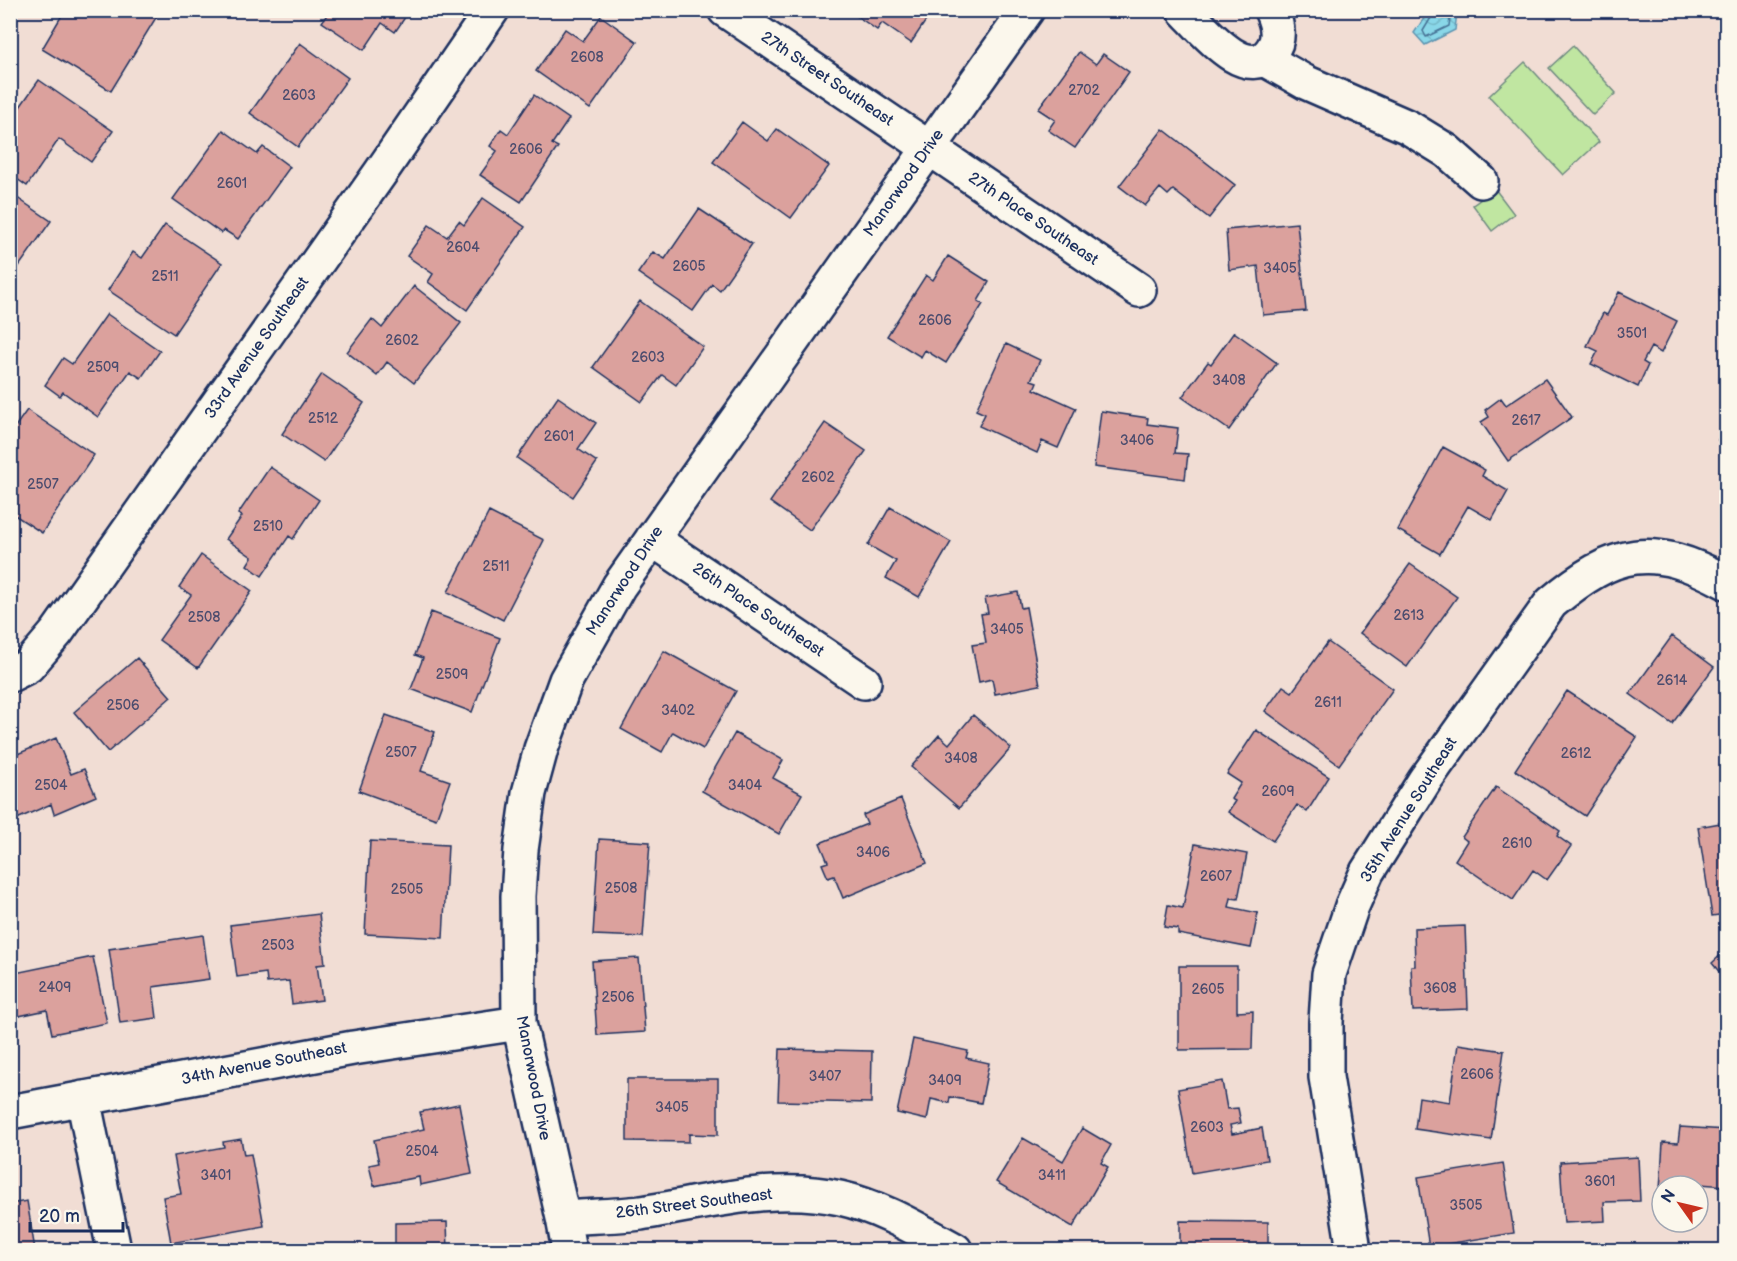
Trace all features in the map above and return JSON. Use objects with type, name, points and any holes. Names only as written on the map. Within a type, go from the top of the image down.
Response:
[{"type":"street","name":"33rd Avenue Southeast","points":[[10,675],[28,666],[57,632],[381,172],[492,10]]},
{"type":"street","name":"27th Street Southeast","points":[[725,10],[928,148]]},
{"type":"street","name":"Manorwood Drive","points":[[569,1251],[519,1023],[518,896],[521,849],[529,793],[541,748],[566,680],[619,586],[1027,10]]},
{"type":"street","points":[[1184,10],[1223,49],[1235,58],[1251,62],[1264,59],[1273,50],[1277,40],[1277,29],[1271,10]]},
{"type":"street","points":[[1264,59],[1305,82],[1408,127],[1447,151],[1481,181]]},
{"type":"street","name":"27th Place Southeast","points":[[928,148],[1139,290]]},
{"type":"street","name":"26th Place Southeast","points":[[652,539],[864,682]]},
{"type":"street","name":"35th Avenue Southeast","points":[[1354,1251],[1326,1077],[1326,1022],[1329,974],[1352,906],[1367,872],[1425,780],[1551,603],[1568,588],[1607,565],[1628,558],[1653,556],[1672,559],[1703,570],[1726,582]]},
{"type":"street","name":"34th Avenue Southeast","points":[[10,1112],[352,1048],[519,1023]]},
{"type":"street","points":[[83,1098],[114,1251]]},
{"type":"street","name":"26th Street Southeast","points":[[563,1218],[638,1213],[740,1196],[799,1192],[839,1197],[875,1208],[955,1251]]},
{"type":"green space","points":[[1573,46],[1616,93],[1593,115],[1549,68]]},
{"type":"green space","points":[[1525,62],[1599,142],[1563,175],[1489,96]]},
{"type":"green space","points":[[1495,189],[1514,214],[1492,231],[1473,205]]},
{"type":"water","points":[[1427,11],[1457,11],[1455,30],[1425,45],[1414,33]]},
{"type":"building","points":[[65,10],[149,10],[157,16],[111,91],[42,49]]},
{"type":"building","points":[[330,10],[410,10],[395,32],[382,23],[364,50],[322,22]]},
{"type":"building","points":[[856,10],[933,10],[911,43],[882,23],[877,30],[854,14]]},
{"type":"building","points":[[601,16],[637,42],[590,109],[536,71],[565,29],[583,41]]},
{"type":"building","points":[[300,43],[348,78],[298,147],[250,113]]},
{"type":"building","points":[[1079,52],[1096,64],[1103,54],[1129,72],[1075,148],[1048,130],[1055,120],[1038,109]]},
{"type":"building","points":[[39,80],[113,131],[91,162],[59,139],[27,186],[10,174],[10,121]]},
{"type":"building","points":[[534,95],[569,119],[552,144],[558,147],[521,202],[480,175],[497,151],[490,146],[501,129],[508,134]]},
{"type":"building","points":[[742,122],[768,141],[777,129],[829,166],[791,218],[713,162]]},
{"type":"building","points":[[1163,129],[1235,185],[1209,218],[1173,190],[1168,195],[1160,188],[1145,206],[1119,186]]},
{"type":"building","points":[[223,130],[257,154],[263,147],[290,167],[238,239],[224,230],[221,233],[173,199]]},
{"type":"building","points":[[10,193],[51,221],[10,279]]},
{"type":"building","points":[[483,198],[525,227],[467,310],[428,282],[433,274],[407,256],[429,225],[447,237],[459,221],[464,225]]},
{"type":"building","points":[[699,209],[752,244],[720,290],[712,284],[693,311],[638,273],[653,252],[665,259]]},
{"type":"building","points":[[1297,223],[1306,311],[1263,315],[1258,266],[1229,270],[1226,230]]},
{"type":"building","points":[[165,225],[222,263],[174,334],[108,290],[133,252],[142,258]]},
{"type":"building","points":[[948,256],[989,282],[978,301],[983,304],[946,363],[925,350],[921,357],[887,336],[926,275],[933,280]]},
{"type":"building","points":[[414,286],[461,323],[414,383],[387,362],[377,376],[347,352],[372,319],[382,328]]},
{"type":"building","points":[[1619,292],[1677,321],[1661,353],[1651,347],[1643,362],[1648,365],[1638,387],[1591,364],[1598,351],[1587,346],[1603,313],[1607,315]]},
{"type":"building","points":[[640,301],[703,347],[676,385],[662,375],[642,402],[593,367]]},
{"type":"building","points":[[107,314],[160,351],[141,378],[130,371],[98,417],[63,392],[60,396],[45,385],[63,358],[72,364]]},
{"type":"building","points":[[1234,332],[1277,363],[1229,430],[1182,397],[1208,362],[1211,364]]},
{"type":"building","points":[[1006,344],[1040,360],[1031,380],[1037,382],[1034,389],[1076,408],[1058,448],[1042,441],[1037,453],[979,426],[985,414],[976,410]]},
{"type":"building","points":[[322,374],[364,403],[324,462],[282,434]]},
{"type":"building","points":[[1545,379],[1572,417],[1508,461],[1481,422],[1489,417],[1485,410],[1501,398],[1506,405]]},
{"type":"building","points":[[558,397],[596,423],[578,449],[597,462],[573,497],[517,458]]},
{"type":"building","points":[[27,410],[94,455],[42,533],[10,512],[10,434]]},
{"type":"building","points":[[1101,411],[1148,418],[1147,424],[1178,428],[1175,453],[1188,454],[1185,479],[1094,467]]},
{"type":"building","points":[[825,423],[866,451],[810,530],[770,502]]},
{"type":"building","points":[[1726,425],[1726,446],[1718,440]]},
{"type":"building","points":[[1443,447],[1485,470],[1482,476],[1508,491],[1492,520],[1468,506],[1440,554],[1398,530]]},
{"type":"building","points":[[270,467],[319,500],[293,539],[289,536],[262,576],[247,565],[252,557],[226,539],[242,516],[238,514]]},
{"type":"building","points":[[890,507],[951,542],[919,597],[886,578],[896,561],[868,545]]},
{"type":"building","points":[[489,512],[544,540],[503,620],[448,592]]},
{"type":"building","points":[[201,555],[252,591],[198,668],[159,640],[191,595],[179,587]]},
{"type":"building","points":[[1410,564],[1457,597],[1407,667],[1360,633]]},
{"type":"building","points":[[1018,592],[1021,608],[1026,607],[1040,685],[995,694],[992,679],[979,682],[972,645],[986,643],[981,614],[988,613],[985,598]]},
{"type":"building","points":[[431,612],[500,638],[472,712],[411,689],[423,658],[415,655]]},
{"type":"building","points":[[1672,636],[1714,667],[1672,724],[1630,694]]},
{"type":"building","points":[[1328,642],[1393,689],[1339,765],[1265,711],[1283,686],[1292,692]]},
{"type":"building","points":[[664,651],[736,691],[703,749],[673,732],[662,752],[621,729]]},
{"type":"building","points":[[137,658],[171,697],[108,752],[74,712]]},
{"type":"building","points":[[1567,691],[1637,737],[1585,816],[1515,770]]},
{"type":"building","points":[[386,715],[435,732],[421,771],[450,781],[436,819],[359,791]]},
{"type":"building","points":[[973,715],[1011,748],[959,808],[911,767],[939,735],[949,744]]},
{"type":"building","points":[[1256,730],[1329,777],[1307,812],[1297,805],[1273,841],[1228,812],[1235,801],[1231,799],[1241,783],[1227,774]]},
{"type":"building","points":[[735,733],[783,760],[773,778],[802,794],[779,834],[702,791]]},
{"type":"building","points":[[56,738],[71,774],[84,769],[96,796],[54,814],[51,804],[10,822],[10,757]]},
{"type":"building","points":[[1496,787],[1560,831],[1557,836],[1571,846],[1547,880],[1533,870],[1513,900],[1455,860],[1467,841],[1462,837]]},
{"type":"building","points":[[901,799],[927,863],[843,898],[834,876],[828,878],[822,864],[828,862],[820,843],[867,824],[863,815]]},
{"type":"building","points":[[1726,822],[1726,914],[1712,916],[1698,827]]},
{"type":"building","points":[[599,839],[650,842],[643,937],[593,935]]},
{"type":"building","points":[[370,841],[448,845],[443,938],[365,934]]},
{"type":"building","points":[[1195,844],[1247,854],[1238,899],[1231,898],[1229,907],[1258,913],[1251,948],[1178,934],[1178,929],[1164,927],[1168,905],[1183,908]]},
{"type":"building","points":[[319,914],[325,964],[317,965],[322,1000],[292,1004],[289,981],[267,983],[266,973],[237,977],[230,925]]},
{"type":"building","points":[[1465,926],[1468,1009],[1413,1011],[1411,966],[1415,966],[1414,928]]},
{"type":"building","points":[[203,935],[209,979],[153,987],[157,1018],[120,1023],[109,949]]},
{"type":"building","points":[[1726,950],[1726,980],[1712,963]]},
{"type":"building","points":[[93,957],[107,1023],[52,1034],[47,1010],[14,1017],[10,999],[10,974]]},
{"type":"building","points":[[639,958],[645,1032],[597,1035],[592,961]]},
{"type":"building","points":[[1179,966],[1237,966],[1237,1012],[1253,1011],[1252,1049],[1179,1050]]},
{"type":"building","points":[[913,1039],[968,1051],[966,1058],[989,1063],[981,1103],[950,1097],[949,1103],[931,1099],[927,1120],[897,1113]]},
{"type":"building","points":[[1458,1044],[1504,1051],[1491,1140],[1415,1129],[1419,1097],[1450,1102]]},
{"type":"building","points":[[780,1049],[872,1051],[871,1103],[778,1101]]},
{"type":"building","points":[[627,1079],[718,1079],[718,1135],[689,1134],[689,1142],[627,1141]]},
{"type":"building","points":[[1222,1081],[1227,1109],[1238,1108],[1241,1123],[1230,1125],[1232,1134],[1262,1128],[1267,1160],[1192,1173],[1178,1089]]},
{"type":"building","points":[[459,1104],[472,1174],[420,1185],[419,1177],[374,1186],[369,1165],[379,1163],[374,1140],[424,1129],[420,1112]]},
{"type":"building","points":[[1680,1127],[1726,1130],[1726,1186],[1710,1185],[1710,1174],[1661,1174],[1663,1142],[1678,1143]]},
{"type":"building","points":[[1082,1128],[1111,1145],[1101,1163],[1108,1167],[1073,1227],[996,1182],[1023,1138],[1063,1161]]},
{"type":"building","points":[[241,1139],[244,1155],[251,1154],[264,1226],[171,1243],[163,1197],[181,1194],[174,1156],[224,1147],[223,1142]]},
{"type":"building","points":[[1638,1157],[1640,1201],[1604,1202],[1605,1221],[1564,1223],[1560,1162]]},
{"type":"building","points":[[1503,1163],[1514,1233],[1429,1247],[1418,1177]]},
{"type":"building","points":[[27,1201],[35,1250],[10,1250],[10,1204]]},
{"type":"building","points":[[1180,1221],[1268,1222],[1268,1250],[1180,1250]]},
{"type":"building","points":[[447,1222],[448,1250],[395,1250],[395,1223]]}]
